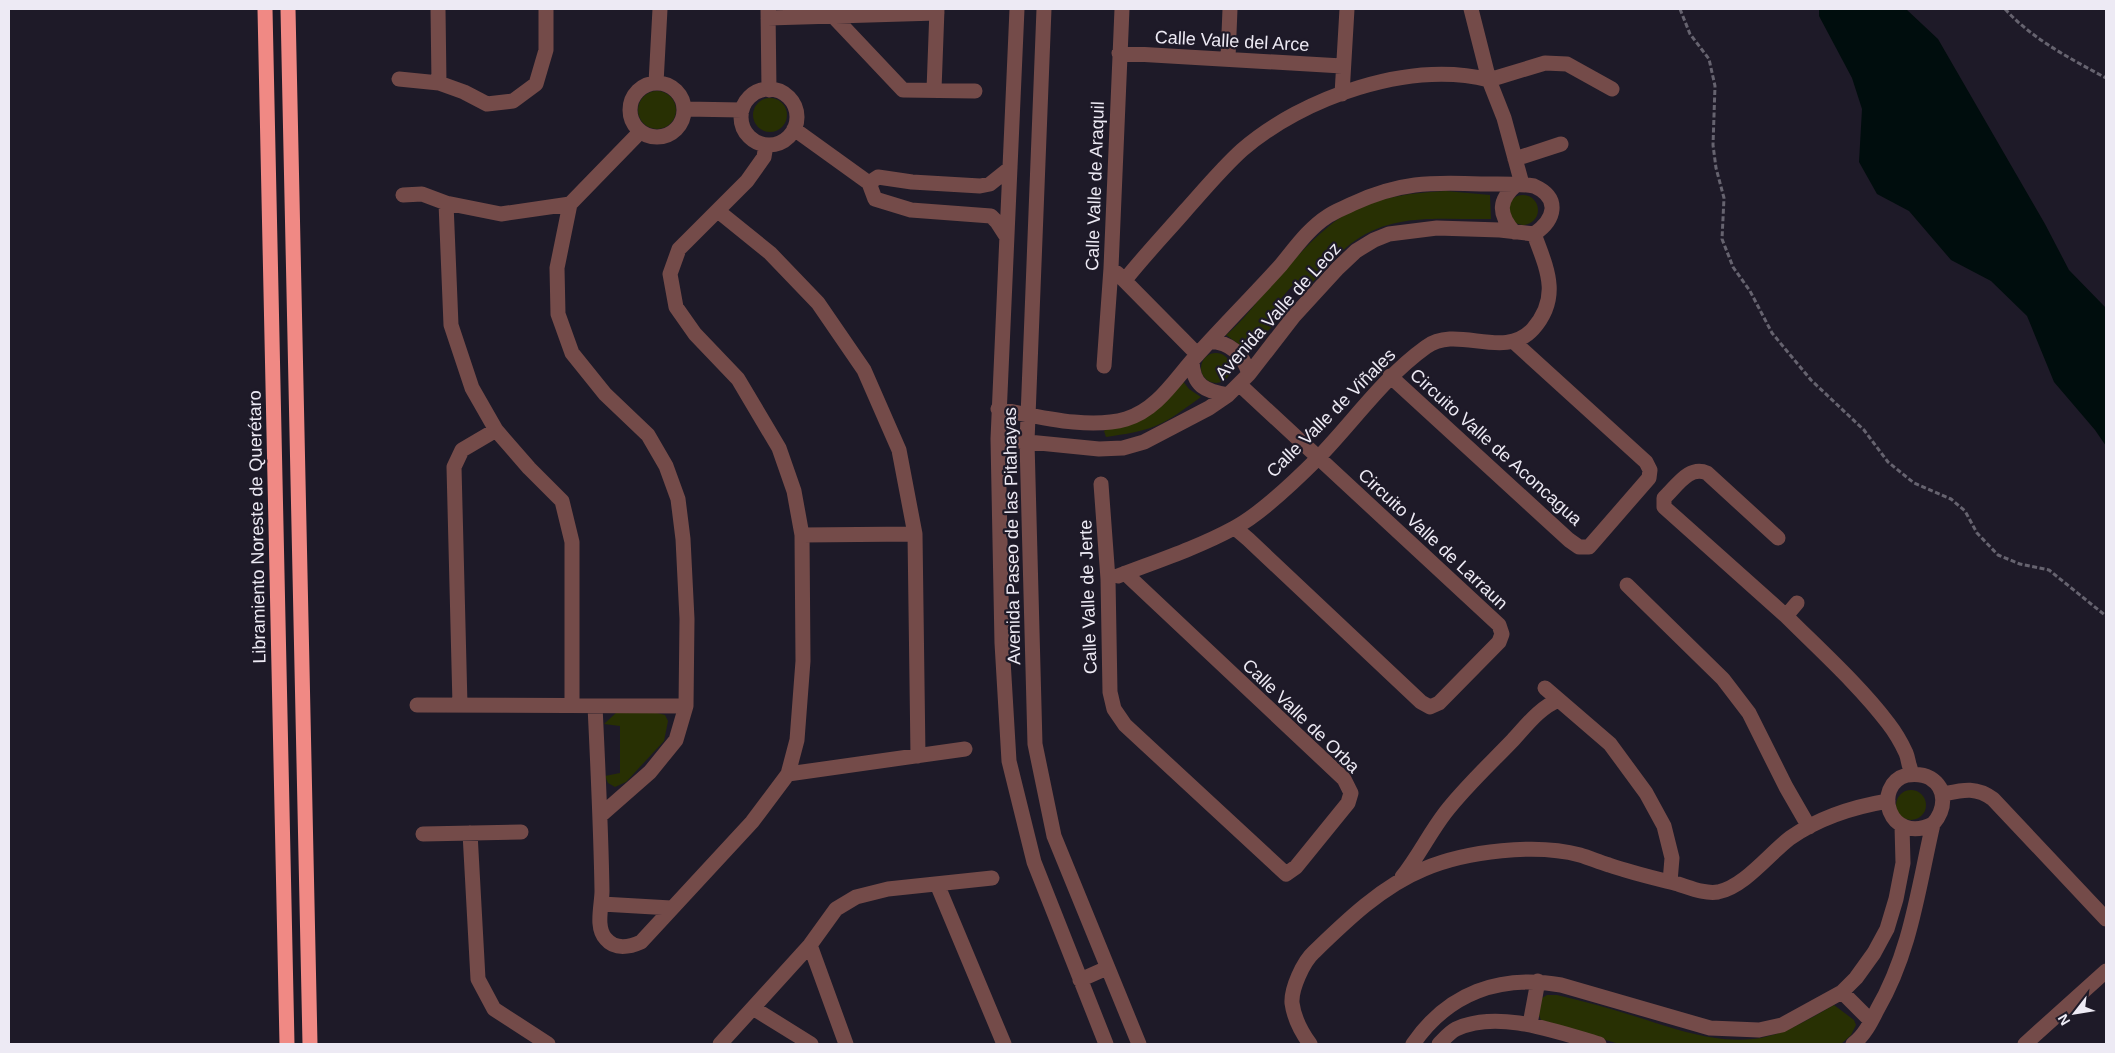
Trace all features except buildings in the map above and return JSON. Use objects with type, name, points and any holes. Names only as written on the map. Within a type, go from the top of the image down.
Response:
[{"type":"highway","name":"Libramiento Noreste de Querétaro","points":[[264,9],[287,1044]]},
{"type":"highway","points":[[288,9],[310,1044]]},
{"type":"street","points":[[438,9],[439,83]]},
{"type":"street","points":[[399,80],[439,83],[464,92],[487,104],[513,101],[536,84],[546,50],[546,9]]},
{"type":"street","points":[[656,83],[660,9]]},
{"type":"street","name":"Avenida Paseo de las Pitahayas","points":[[1017,9],[998,409],[1002,643],[1009,761],[1034,862],[1106,1044]]},
{"type":"street","name":"Avenida Paseo de las Pitahayas","points":[[1044,9],[1027,442],[1034,744],[1054,836],[1139,1044]]},
{"type":"street","name":"Calle Valle de Araquil","points":[[1104,366],[1111,268],[1122,9]]},
{"type":"street","points":[[1228,58],[1230,9]]},
{"type":"street","points":[[1342,94],[1342,66],[1347,9]]},
{"type":"street","points":[[1472,9],[1490,80],[1504,118],[1515,159],[1519,184]]},
{"type":"street","points":[[769,90],[768,13],[834,17],[937,11],[934,90]]},
{"type":"street","points":[[834,17],[903,90],[975,90]]},
{"type":"street","name":"Calle Valle del Arce","points":[[1119,53],[1342,66]]},
{"type":"street","points":[[1125,280],[1141,259],[1242,150],[1268,130],[1300,111],[1342,94],[1407,77],[1437,74],[1473,76],[1490,80],[1545,63],[1567,64],[1612,89]]},
{"type":"street","points":[[656,83],[667,85],[676,91],[682,99],[685,109],[681,124],[670,135],[660,138],[649,137],[640,132],[633,123],[630,113],[631,102],[636,92],[645,86],[656,83]]},
{"type":"street","points":[[769,90],[784,94],[791,101],[796,109],[797,119],[794,129],[788,138],[777,144],[766,145],[754,141],[746,133],[741,122],[742,110],[747,99],[755,93],[769,90]]},
{"type":"street","points":[[685,109],[742,110]]},
{"type":"street","points":[[794,129],[868,183],[875,199],[911,210],[991,216],[1006,236]]},
{"type":"street","points":[[601,815],[650,772],[676,740],[686,706],[687,620],[683,539],[678,498],[666,466],[648,435],[605,394],[572,353],[558,314],[557,268],[570,204],[640,132]]},
{"type":"street","points":[[1515,159],[1561,144]]},
{"type":"street","points":[[595,706],[601,815],[602,904],[600,927],[606,940],[620,947],[631,947],[641,942],[752,822],[788,774],[797,740],[803,661],[802,535],[794,491],[779,448],[738,379],[695,334],[676,307],[670,274],[679,249],[747,181],[764,157],[766,145]]},
{"type":"street","points":[[868,183],[878,177],[912,182],[980,186],[990,184],[1010,168]]},
{"type":"street","points":[[911,210],[912,182]]},
{"type":"street","name":"Avenida Valle de Leoz","points":[[998,409],[1102,424],[1127,418],[1144,410],[1165,392],[1194,357],[1281,265],[1303,238],[1328,216],[1365,198],[1408,184],[1439,182],[1519,184]]},
{"type":"street","points":[[1514,232],[1506,223],[1502,213],[1505,197],[1519,184]]},
{"type":"street","points":[[1514,342],[1531,330],[1546,312],[1551,294],[1548,275],[1534,234],[1549,222],[1552,204],[1542,190],[1519,184]]},
{"type":"street","points":[[404,195],[422,194],[446,203],[501,214],[570,204]]},
{"type":"street","points":[[446,203],[450,325],[472,388],[496,430],[562,501],[572,542],[572,706]]},
{"type":"street","points":[[718,211],[770,253],[818,303],[864,370],[899,450],[914,534],[918,756]]},
{"type":"street","name":"Avenida Valle de Leoz","points":[[998,439],[1099,449],[1123,448],[1144,442],[1209,408],[1228,395],[1244,380],[1294,316],[1338,268],[1356,251],[1374,240],[1389,234],[1437,228],[1534,234]]},
{"type":"street","points":[[1111,268],[1125,280],[1194,357],[1192,371],[1200,385],[1214,393],[1228,395]]},
{"type":"street","name":"Calle Valle de Viñales","points":[[1108,579],[1179,554],[1234,528],[1262,508],[1318,458],[1390,376],[1427,346],[1440,339],[1514,342]]},
{"type":"street","name":"Circuito Valle de Larraun","points":[[1210,341],[1221,342],[1240,354],[1246,363],[1244,380],[1318,458],[1499,626],[1502,634],[1499,642],[1439,703],[1430,707],[1420,702],[1248,538],[1234,528]]},
{"type":"street","name":"Circuito Valle de Aconcagua","points":[[1390,376],[1569,540],[1579,547],[1588,547],[1649,478],[1650,470],[1646,462],[1514,342]]},
{"type":"street","points":[[1099,449],[1102,424]]},
{"type":"street","points":[[460,705],[454,467],[462,450],[496,430]]},
{"type":"street","points":[[1778,538],[1707,473],[1700,470],[1691,472],[1664,498],[1664,507],[1786,616],[1888,722],[1900,739],[1907,755],[1909,769],[1914,774]]},
{"type":"street","name":"Calle Valle de Jerte","points":[[1101,484],[1108,579],[1110,692],[1114,709]]},
{"type":"street","points":[[802,535],[914,534]]},
{"type":"street","name":"Calle Valle de Orba","points":[[1114,709],[1125,725],[1286,874],[1296,867],[1348,803],[1351,793],[1344,779],[1126,573]]},
{"type":"street","points":[[1627,585],[1723,680],[1749,713],[1786,787],[1809,826]]},
{"type":"street","points":[[1786,616],[1797,603]]},
{"type":"street","points":[[1545,688],[1610,744],[1646,793],[1664,826],[1672,858],[1670,882]]},
{"type":"street","points":[[1396,884],[1416,859],[1424,842],[1446,812],[1529,722],[1550,703],[1559,700]]},
{"type":"street","points":[[417,705],[686,706]]},
{"type":"street","points":[[788,774],[965,749]]},
{"type":"street","points":[[1914,774],[1929,777],[1936,782],[1943,794],[1943,807],[1940,817],[1933,824],[1923,829],[1912,830],[1902,826],[1892,815],[1888,801],[1890,791],[1895,782],[1904,776],[1914,774]]},
{"type":"street","points":[[1943,794],[1972,790],[1984,792],[1993,799],[2106,919]]},
{"type":"street","points":[[1310,1044],[1302,1033],[1292,1003],[1297,980],[1310,956],[1364,906],[1396,884],[1423,869],[1447,860],[1499,851],[1549,851],[1579,855],[1638,875],[1701,891],[1717,892],[1731,888],[1790,839],[1809,826],[1833,814],[1858,806],[1888,801]]},
{"type":"street","points":[[1853,1044],[1871,1021],[1891,986],[1902,958],[1922,886],[1933,824]]},
{"type":"street","points":[[1413,1044],[1437,1016],[1459,1000],[1477,991],[1510,982],[1538,981],[1576,989],[1710,1028],[1759,1030],[1782,1025],[1842,992],[1856,978],[1874,953],[1887,929],[1896,899],[1903,864],[1902,826]]},
{"type":"street","points":[[423,834],[521,832]]},
{"type":"street","points":[[470,833],[478,980],[494,1009],[548,1044]]},
{"type":"street","points":[[719,1043],[810,946],[836,909],[856,897],[888,888],[992,878]]},
{"type":"street","points":[[937,884],[1004,1044]]},
{"type":"street","points":[[602,904],[671,908]]},
{"type":"street","points":[[810,946],[846,1044]]},
{"type":"street","points":[[1080,980],[1107,968]]},
{"type":"street","points":[[2025,1044],[2106,971]]},
{"type":"street","points":[[1530,1024],[1538,981]]},
{"type":"street","points":[[1842,992],[1871,1021]]},
{"type":"street","points":[[753,1008],[811,1044]]},
{"type":"street","points":[[1439,1044],[1454,1030],[1470,1023],[1492,1022],[1530,1024],[1599,1044]]},
{"type":"path","points":[[1680,9],[1690,34],[1709,59],[1715,86],[1713,145],[1724,198],[1722,239],[1733,267],[1750,291],[1772,333],[1811,380],[1864,430],[1888,462],[1914,482],[1951,500],[1965,511],[1977,533],[1998,555],[2020,564],[2049,570],[2106,616]]},
{"type":"path","points":[[2005,9],[2019,24],[2106,78]]},
{"type":"green space","points":[[657,91],[671,96],[676,110],[671,124],[657,129],[643,124],[638,110],[643,96]]},
{"type":"green space","points":[[770,98],[777,99],[782,103],[786,108],[786,122],[782,127],[777,131],[770,132],[763,131],[758,127],[754,122],[753,115],[754,108],[758,103],[763,99]]},
{"type":"green space","points":[[1446,191],[1490,195],[1491,219],[1421,219],[1387,225],[1371,231],[1343,250],[1309,286],[1297,280],[1279,301],[1286,312],[1245,355],[1240,345],[1226,335],[1243,319],[1304,249],[1341,217],[1384,199]]},
{"type":"green space","points":[[1523,195],[1529,196],[1537,204],[1537,216],[1529,224],[1523,225],[1517,224],[1509,216],[1508,210],[1509,204],[1517,196]]},
{"type":"green space","points":[[1216,353],[1227,357],[1231,368],[1227,379],[1216,383],[1205,379],[1201,368],[1205,357]]},
{"type":"green space","points":[[1182,380],[1189,389],[1201,397],[1172,417],[1149,429],[1106,437],[1104,431]]},
{"type":"green space","points":[[617,712],[657,713],[665,715],[668,721],[664,741],[626,782],[615,787],[608,783],[605,776],[620,773],[620,726],[604,724]]},
{"type":"green space","points":[[1911,790],[1921,795],[1926,805],[1921,815],[1911,820],[1901,815],[1896,805],[1901,795]]},
{"type":"green space","points":[[1547,995],[1557,995],[1586,1002],[1681,1031],[1713,1038],[1745,1040],[1771,1036],[1799,1024],[1834,1005],[1854,1020],[1856,1025],[1851,1035],[1841,1044],[1619,1044],[1541,1020],[1538,1013],[1542,998]]},
{"type":"shaded area","points":[[1819,9],[1906,9],[1938,39],[2045,224],[2069,270],[2106,308],[2106,446],[2095,430],[2054,382],[2027,316],[1991,281],[1951,260],[1909,211],[1877,194],[1859,162],[1862,109],[1852,78],[1819,16]]}]
